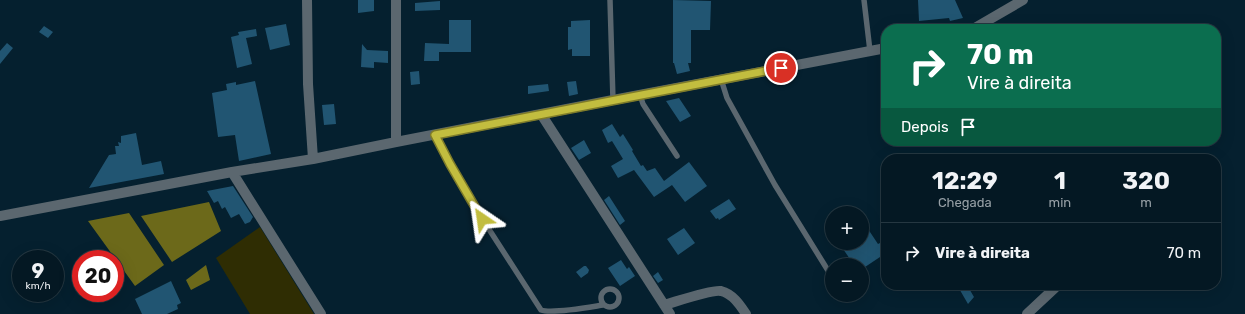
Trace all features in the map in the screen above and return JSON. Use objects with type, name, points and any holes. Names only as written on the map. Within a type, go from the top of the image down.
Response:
[{"type":"street","points":[[307,0],[308,84],[313,159]]},
{"type":"street","points":[[396,0],[396,142]]},
{"type":"street","points":[[982,24],[1023,0]]},
{"type":"street","points":[[0,216],[232,172],[313,159],[881,49]]},
{"type":"street","points":[[541,114],[670,314]]},
{"type":"street","points":[[232,172],[321,314]]},
{"type":"street","points":[[1027,314],[1053,290]]},
{"type":"street","points":[[664,305],[710,292],[720,291],[738,301],[746,314]]},
{"type":"lane","points":[[610,0],[613,100]]},
{"type":"lane","points":[[866,1],[870,51]]},
{"type":"lane","points":[[722,79],[727,98],[775,185],[825,265]]},
{"type":"lane","points":[[640,95],[643,104],[677,156]]},
{"type":"lane","points":[[435,135],[474,206],[541,310],[545,312],[559,311],[604,305]]},
{"type":"shaded area","points":[[209,202],[221,231],[172,262],[141,216]]},
{"type":"shaded area","points":[[129,213],[164,265],[135,286],[124,271],[124,250],[109,250],[88,221]]},
{"type":"shaded area","points":[[260,227],[314,314],[250,314],[216,258]]},
{"type":"shaded area","points":[[206,265],[210,280],[191,290],[186,280]]},
{"type":"building","points":[[358,0],[374,0],[374,11],[358,13]]},
{"type":"building","points":[[673,0],[711,1],[710,30],[691,30],[691,63],[688,63],[690,71],[677,74],[673,63]]},
{"type":"building","points":[[918,0],[955,0],[963,18],[950,21],[949,18],[919,21]]},
{"type":"building","points":[[440,1],[440,10],[415,11],[415,3]]},
{"type":"building","points":[[449,20],[471,20],[471,52],[439,52],[439,61],[424,61],[425,43],[449,44]]},
{"type":"building","points":[[590,20],[590,56],[572,56],[572,49],[568,50],[568,27],[571,27],[571,21]]},
{"type":"building","points":[[286,24],[290,45],[270,50],[265,28]]},
{"type":"building","points":[[44,26],[53,32],[48,38],[39,32]]},
{"type":"building","points":[[256,29],[257,36],[246,38],[252,64],[237,68],[231,37],[239,35],[238,32]]},
{"type":"building","points":[[7,43],[13,48],[0,64],[0,51]]},
{"type":"building","points":[[362,44],[367,50],[388,51],[388,63],[374,62],[374,68],[361,67]]},
{"type":"building","points":[[419,71],[420,84],[411,85],[410,72]]},
{"type":"building","points":[[255,81],[271,154],[239,161],[235,135],[218,137],[212,93],[227,90],[226,84],[236,82],[236,85]]},
{"type":"building","points":[[576,81],[578,94],[569,96],[567,82]]},
{"type":"building","points":[[548,84],[549,91],[528,94],[528,86]]},
{"type":"building","points":[[679,98],[691,116],[680,122],[666,101]]},
{"type":"building","points":[[334,104],[336,124],[324,125],[322,105]]},
{"type":"building","points":[[612,124],[620,137],[623,134],[641,166],[643,165],[647,171],[655,168],[664,181],[689,162],[707,186],[685,202],[672,185],[654,197],[634,170],[618,178],[611,166],[623,159],[612,141],[608,143],[602,130]]},
{"type":"building","points":[[136,133],[142,165],[161,161],[164,174],[89,188],[109,155],[116,154],[115,146],[119,146],[118,142],[121,143],[121,136]]},
{"type":"building","points":[[584,140],[591,153],[579,160],[571,148]]},
{"type":"building","points":[[233,186],[253,217],[250,222],[245,224],[239,214],[231,218],[225,207],[222,209],[218,201],[214,203],[207,191]]},
{"type":"building","points":[[609,196],[625,221],[620,225],[604,200]]},
{"type":"building","points":[[729,199],[736,209],[719,220],[718,218],[716,219],[710,211]]},
{"type":"building","points":[[684,228],[695,243],[678,255],[667,239]]},
{"type":"building","points":[[869,230],[878,244],[881,242],[881,256],[869,264],[869,258],[849,258],[844,250],[869,250]]},
{"type":"building","points":[[621,260],[627,269],[629,267],[635,276],[620,286],[608,268]]},
{"type":"building","points":[[586,266],[589,270],[588,273],[581,278],[576,272]]},
{"type":"building","points":[[658,272],[663,280],[658,283],[653,276]]},
{"type":"building","points":[[171,281],[181,303],[177,305],[178,309],[167,314],[142,314],[135,299]]},
{"type":"building","points":[[960,290],[970,290],[974,297],[968,304]]},
{"type":"route","points":[[482,219],[435,135],[781,68]]}]
